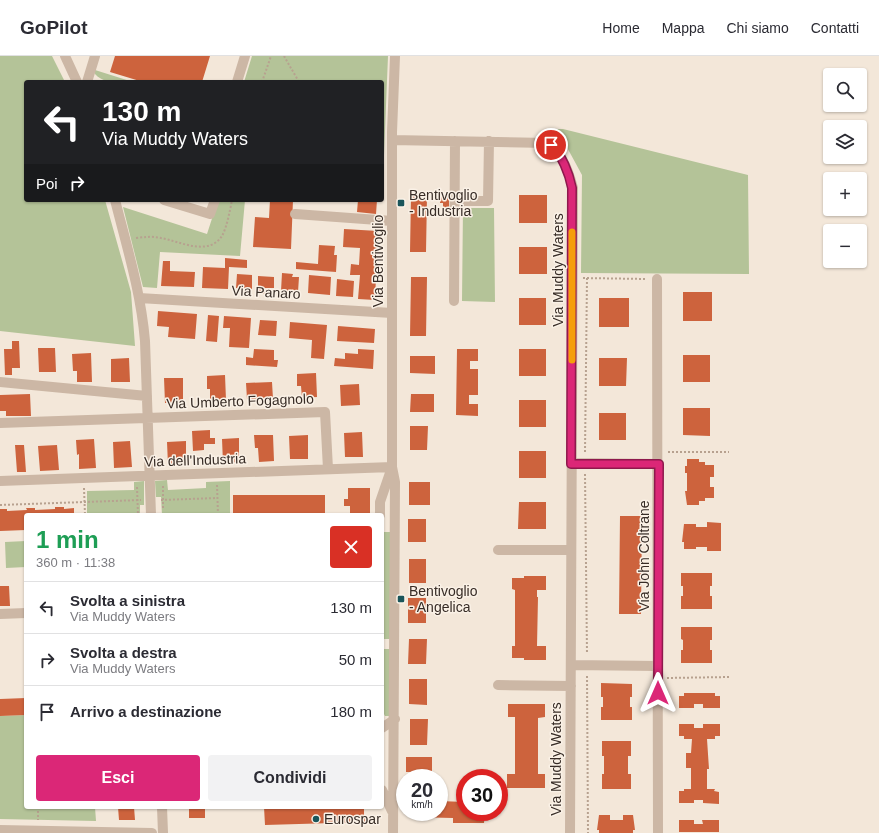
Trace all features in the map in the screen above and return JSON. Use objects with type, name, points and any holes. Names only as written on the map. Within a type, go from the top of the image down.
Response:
[{"type":"street","points":[[64,56],[76,80]]},
{"type":"street","points":[[88,80],[95,56]]},
{"type":"street","points":[[238,80],[245,56]]},
{"type":"street","name":"Via Bentivoglio","points":[[393,833],[395,482],[392,466],[392,140],[395,56]]},
{"type":"street","name":"Via Muddy Waters","points":[[392,140],[544,142],[551,145],[559,154],[570,178],[572,188],[570,833]]},
{"type":"street","points":[[454,301],[455,141]]},
{"type":"street","points":[[455,201],[488,201],[489,141]]},
{"type":"street","points":[[116,202],[144,321],[151,513]]},
{"type":"street","points":[[171,202],[210,214],[214,202]]},
{"type":"street","points":[[295,214],[392,221]]},
{"type":"street","name":"Via John Coltrane","points":[[658,279],[658,833]]},
{"type":"street","name":"Via Panaro","points":[[139,298],[392,313]]},
{"type":"street","points":[[0,382],[147,396]]},
{"type":"street","name":"Via Umberto Fogagnolo","points":[[148,418],[325,412],[328,469]]},
{"type":"street","points":[[0,423],[148,418]]},
{"type":"street","points":[[571,464],[659,464]]},
{"type":"street","name":"Via Bentivoglio","points":[[380,513],[380,502],[392,466]]},
{"type":"street","name":"Via dell'Industria","points":[[0,482],[392,466]]},
{"type":"street","points":[[498,550],[571,550]]},
{"type":"street","points":[[0,614],[24,613]]},
{"type":"street","points":[[571,665],[658,666]]},
{"type":"street","name":"Via Muddy Waters","points":[[498,686],[571,686]]},
{"type":"street","points":[[384,726],[394,719]]},
{"type":"street","points":[[384,732],[394,738]]},
{"type":"street","name":"Via Bentivoglio","points":[[384,794],[393,812]]},
{"type":"street","points":[[162,809],[163,833]]},
{"type":"street","points":[[0,830],[152,833]]},
{"type":"path","points":[[263,80],[271,56]]},
{"type":"path","points":[[284,56],[298,80]]},
{"type":"path","points":[[126,242],[148,236],[195,246],[206,246],[217,242],[222,235],[231,202]]},
{"type":"path","points":[[572,278],[658,279]]},
{"type":"path","points":[[587,278],[585,464],[588,833]]},
{"type":"path","points":[[658,452],[729,452]]},
{"type":"path","points":[[217,473],[218,513]]},
{"type":"path","points":[[162,475],[163,513]]},
{"type":"path","points":[[137,476],[138,513]]},
{"type":"path","points":[[83,478],[85,513]]},
{"type":"path","points":[[0,505],[217,498]]},
{"type":"path","points":[[658,678],[729,677]]},
{"type":"green space","points":[[0,56],[52,56],[64,80],[24,80],[24,202],[106,202],[131,292],[135,346],[0,331]]},
{"type":"green space","points":[[252,56],[388,56],[384,155],[384,80],[245,80]]},
{"type":"green space","points":[[95,70],[127,80],[103,80],[95,74]]},
{"type":"green space","points":[[557,129],[563,129],[748,175],[749,274],[581,273],[582,175]]},
{"type":"green space","points":[[217,202],[245,202],[240,256],[160,252],[157,288],[143,287],[123,207],[207,234]]},
{"type":"green space","points":[[463,208],[494,208],[495,302],[462,301]]},
{"type":"green space","points":[[167,480],[168,490],[206,488],[206,482],[230,481],[230,513],[162,513],[161,497],[156,497],[155,481]]},
{"type":"green space","points":[[144,481],[144,505],[140,505],[140,513],[87,513],[87,491],[134,490],[134,482]]},
{"type":"green space","points":[[384,532],[391,532],[391,639],[384,639]]},
{"type":"green space","points":[[24,541],[24,567],[6,568],[5,542]]},
{"type":"green space","points":[[384,649],[392,649],[391,716],[385,716]]},
{"type":"green space","points":[[24,715],[24,809],[95,809],[96,821],[0,819],[0,716]]},
{"type":"building","points":[[115,56],[210,56],[203,80],[136,80],[110,72]]},
{"type":"building","points":[[519,195],[547,195],[547,223],[519,223]]},
{"type":"building","points":[[411,196],[427,196],[426,252],[410,252]]},
{"type":"building","points":[[440,196],[449,196],[449,208],[443,208],[443,203],[440,203]]},
{"type":"building","points":[[270,202],[293,202],[291,249],[253,247],[255,217],[269,218]]},
{"type":"building","points":[[358,202],[377,202],[376,214],[357,212]]},
{"type":"building","points":[[344,229],[378,231],[375,300],[358,299],[360,275],[350,275],[351,264],[359,265],[360,248],[343,247]]},
{"type":"building","points":[[319,245],[335,246],[334,255],[337,255],[336,272],[296,269],[296,262],[318,264]]},
{"type":"building","points":[[519,247],[547,247],[547,274],[519,274]]},
{"type":"building","points":[[225,258],[247,260],[247,268],[229,267],[228,289],[202,288],[203,267],[225,268]]},
{"type":"building","points":[[163,261],[170,261],[170,271],[195,272],[194,287],[161,286]]},
{"type":"building","points":[[282,273],[293,274],[292,277],[299,277],[298,292],[281,291]]},
{"type":"building","points":[[237,274],[252,275],[252,289],[236,288]]},
{"type":"building","points":[[309,275],[331,277],[330,295],[308,293]]},
{"type":"building","points":[[258,276],[274,277],[274,288],[265,288],[265,294],[258,293]]},
{"type":"building","points":[[411,277],[427,277],[426,336],[410,336]]},
{"type":"building","points":[[337,279],[354,281],[353,297],[336,296]]},
{"type":"building","points":[[683,292],[712,292],[712,321],[683,321]]},
{"type":"building","points":[[519,298],[546,298],[546,325],[519,325]]},
{"type":"building","points":[[599,298],[629,298],[629,327],[599,327]]},
{"type":"building","points":[[158,311],[197,314],[195,339],[168,337],[169,327],[157,326]]},
{"type":"building","points":[[208,315],[219,316],[217,342],[206,341]]},
{"type":"building","points":[[224,316],[251,318],[249,348],[229,347],[230,328],[223,328]]},
{"type":"building","points":[[260,320],[277,321],[276,336],[258,335]]},
{"type":"building","points":[[290,322],[327,325],[324,359],[311,358],[312,340],[289,338]]},
{"type":"building","points":[[338,326],[375,329],[374,343],[337,341]]},
{"type":"building","points":[[12,341],[19,341],[20,368],[12,368],[12,375],[5,375],[4,349],[12,349]]},
{"type":"building","points":[[38,348],[55,348],[56,372],[39,372]]},
{"type":"building","points":[[254,349],[274,350],[274,360],[278,360],[277,367],[246,365],[246,357],[253,358]]},
{"type":"building","points":[[358,349],[374,350],[373,369],[334,366],[335,358],[345,359],[345,353],[358,354]]},
{"type":"building","points":[[457,349],[478,349],[478,361],[470,361],[470,369],[478,369],[478,395],[469,395],[469,404],[478,404],[478,416],[456,415]]},
{"type":"building","points":[[519,349],[546,349],[546,376],[519,376]]},
{"type":"building","points":[[91,353],[92,382],[77,382],[77,371],[73,371],[72,354]]},
{"type":"building","points":[[683,355],[710,355],[710,382],[683,382]]},
{"type":"building","points":[[410,356],[435,356],[435,374],[410,373]]},
{"type":"building","points":[[129,358],[130,382],[111,382],[111,359]]},
{"type":"building","points":[[599,358],[627,358],[626,386],[599,386]]},
{"type":"building","points":[[316,373],[317,397],[302,398],[301,386],[297,386],[297,374]]},
{"type":"building","points":[[225,375],[226,400],[210,401],[210,389],[207,389],[207,376]]},
{"type":"building","points":[[164,378],[183,378],[183,403],[165,403]]},
{"type":"building","points":[[272,382],[273,399],[247,399],[246,383]]},
{"type":"building","points":[[359,384],[360,405],[341,406],[340,385]]},
{"type":"building","points":[[30,394],[31,416],[6,416],[6,411],[0,411],[0,395]]},
{"type":"building","points":[[411,394],[434,394],[434,412],[410,412]]},
{"type":"building","points":[[519,400],[546,400],[546,427],[519,427]]},
{"type":"building","points":[[683,408],[710,408],[710,436],[683,435]]},
{"type":"building","points":[[599,413],[626,413],[626,440],[599,440]]},
{"type":"building","points":[[410,426],[428,426],[427,450],[410,450]]},
{"type":"building","points":[[210,430],[210,438],[215,438],[215,444],[204,444],[204,450],[193,451],[192,431]]},
{"type":"building","points":[[362,432],[363,457],[345,457],[344,433]]},
{"type":"building","points":[[254,435],[273,435],[274,461],[259,462],[258,448],[255,448]]},
{"type":"building","points":[[308,435],[308,459],[290,459],[289,436]]},
{"type":"building","points":[[239,438],[239,462],[223,463],[222,439]]},
{"type":"building","points":[[94,439],[96,468],[79,469],[79,454],[77,455],[76,440]]},
{"type":"building","points":[[130,441],[132,467],[114,468],[113,442]]},
{"type":"building","points":[[186,441],[186,464],[168,465],[167,442]]},
{"type":"building","points":[[15,445],[24,445],[26,472],[17,472]]},
{"type":"building","points":[[57,445],[59,470],[40,471],[38,446]]},
{"type":"building","points":[[519,451],[546,451],[546,478],[519,478]]},
{"type":"building","points":[[687,459],[699,459],[699,462],[705,462],[705,465],[714,465],[714,477],[710,477],[710,487],[714,487],[714,498],[705,498],[705,501],[699,501],[699,505],[687,505],[685,491],[687,491],[687,473],[685,473],[685,466],[687,466]]},
{"type":"building","points":[[409,482],[430,482],[430,505],[409,505]]},
{"type":"building","points":[[348,488],[370,488],[370,513],[350,513],[350,506],[344,506],[344,499],[348,499]]},
{"type":"building","points":[[233,495],[325,495],[325,513],[233,513]]},
{"type":"building","points":[[519,502],[546,502],[546,529],[518,529]]},
{"type":"building","points":[[55,507],[64,507],[64,509],[74,508],[74,513],[24,513],[24,530],[0,531],[0,509],[7,509],[7,511],[27,510],[26,508],[35,508],[35,510],[55,509]]},
{"type":"building","points":[[620,516],[642,516],[641,614],[619,614]]},
{"type":"building","points":[[408,519],[426,519],[426,542],[408,542]]},
{"type":"building","points":[[707,522],[721,523],[721,551],[707,551],[707,547],[684,549],[684,542],[682,542],[684,524],[696,524],[696,527],[707,527]]},
{"type":"building","points":[[409,559],[426,559],[426,583],[409,583]]},
{"type":"building","points":[[681,573],[712,573],[710,596],[712,596],[712,609],[681,609],[683,586],[681,586]]},
{"type":"building","points":[[524,576],[546,576],[546,590],[537,590],[537,646],[546,646],[546,660],[524,660],[524,658],[512,658],[512,646],[515,646],[515,590],[512,589],[512,578],[524,578]]},
{"type":"building","points":[[0,586],[9,586],[10,606],[0,606]]},
{"type":"building","points":[[408,598],[426,598],[426,623],[408,623]]},
{"type":"building","points":[[681,627],[712,627],[710,650],[712,650],[712,663],[681,663],[683,640],[681,639]]},
{"type":"building","points":[[409,639],[427,639],[426,664],[408,664]]},
{"type":"building","points":[[409,679],[427,679],[427,705],[409,704]]},
{"type":"building","points":[[601,683],[632,684],[630,707],[632,707],[632,720],[601,720],[603,697],[601,697]]},
{"type":"building","points":[[684,693],[715,693],[715,696],[720,696],[720,708],[703,708],[703,704],[694,704],[694,708],[679,708],[679,696],[684,696]]},
{"type":"building","points":[[24,698],[24,715],[0,716],[0,699]]},
{"type":"building","points":[[508,704],[545,704],[545,717],[538,718],[538,774],[545,774],[545,788],[508,788],[508,774],[515,774],[515,717],[508,717]]},
{"type":"building","points":[[410,719],[428,719],[427,745],[410,745]]},
{"type":"building","points":[[679,724],[694,724],[694,728],[703,728],[703,724],[720,724],[720,736],[715,736],[715,739],[707,739],[709,769],[707,769],[707,789],[715,789],[714,791],[719,792],[719,804],[703,803],[703,800],[694,800],[694,803],[679,803],[679,791],[691,789],[691,768],[686,768],[686,753],[691,753],[692,739],[684,739],[684,736],[679,736]]},
{"type":"building","points":[[602,741],[631,741],[631,756],[628,756],[628,774],[631,774],[631,789],[602,789],[604,756],[602,756]]},
{"type":"building","points":[[406,757],[432,757],[432,769],[406,769]]},
{"type":"building","points":[[448,801],[456,802],[456,821],[484,821],[484,823],[453,823],[453,818],[448,818]]},
{"type":"building","points":[[118,809],[134,809],[135,820],[119,820]]},
{"type":"building","points":[[189,809],[205,809],[205,818],[189,818]]},
{"type":"building","name":"Eurospar","points":[[264,809],[364,809],[364,815],[367,815],[367,822],[265,825]]},
{"type":"building","points":[[599,815],[610,815],[610,820],[623,820],[623,815],[633,815],[635,830],[633,830],[633,833],[599,833],[599,830],[597,830]]},
{"type":"building","points":[[679,820],[694,820],[694,824],[703,824],[702,820],[719,820],[719,832],[679,832]]},
{"type":"slow traffic","points":[[572,232],[572,360]]},
{"type":"place","name":"Bentivoglio - Industria","points":[[401,203]]},
{"type":"place","name":"Bentivoglio - Angelica","points":[[401,599]]},
{"type":"place","name":"Eurospar","points":[[316,819]]},
{"type":"route","points":[[551,145],[559,154],[570,178],[572,188],[571,464],[659,464],[658,693]]}]
